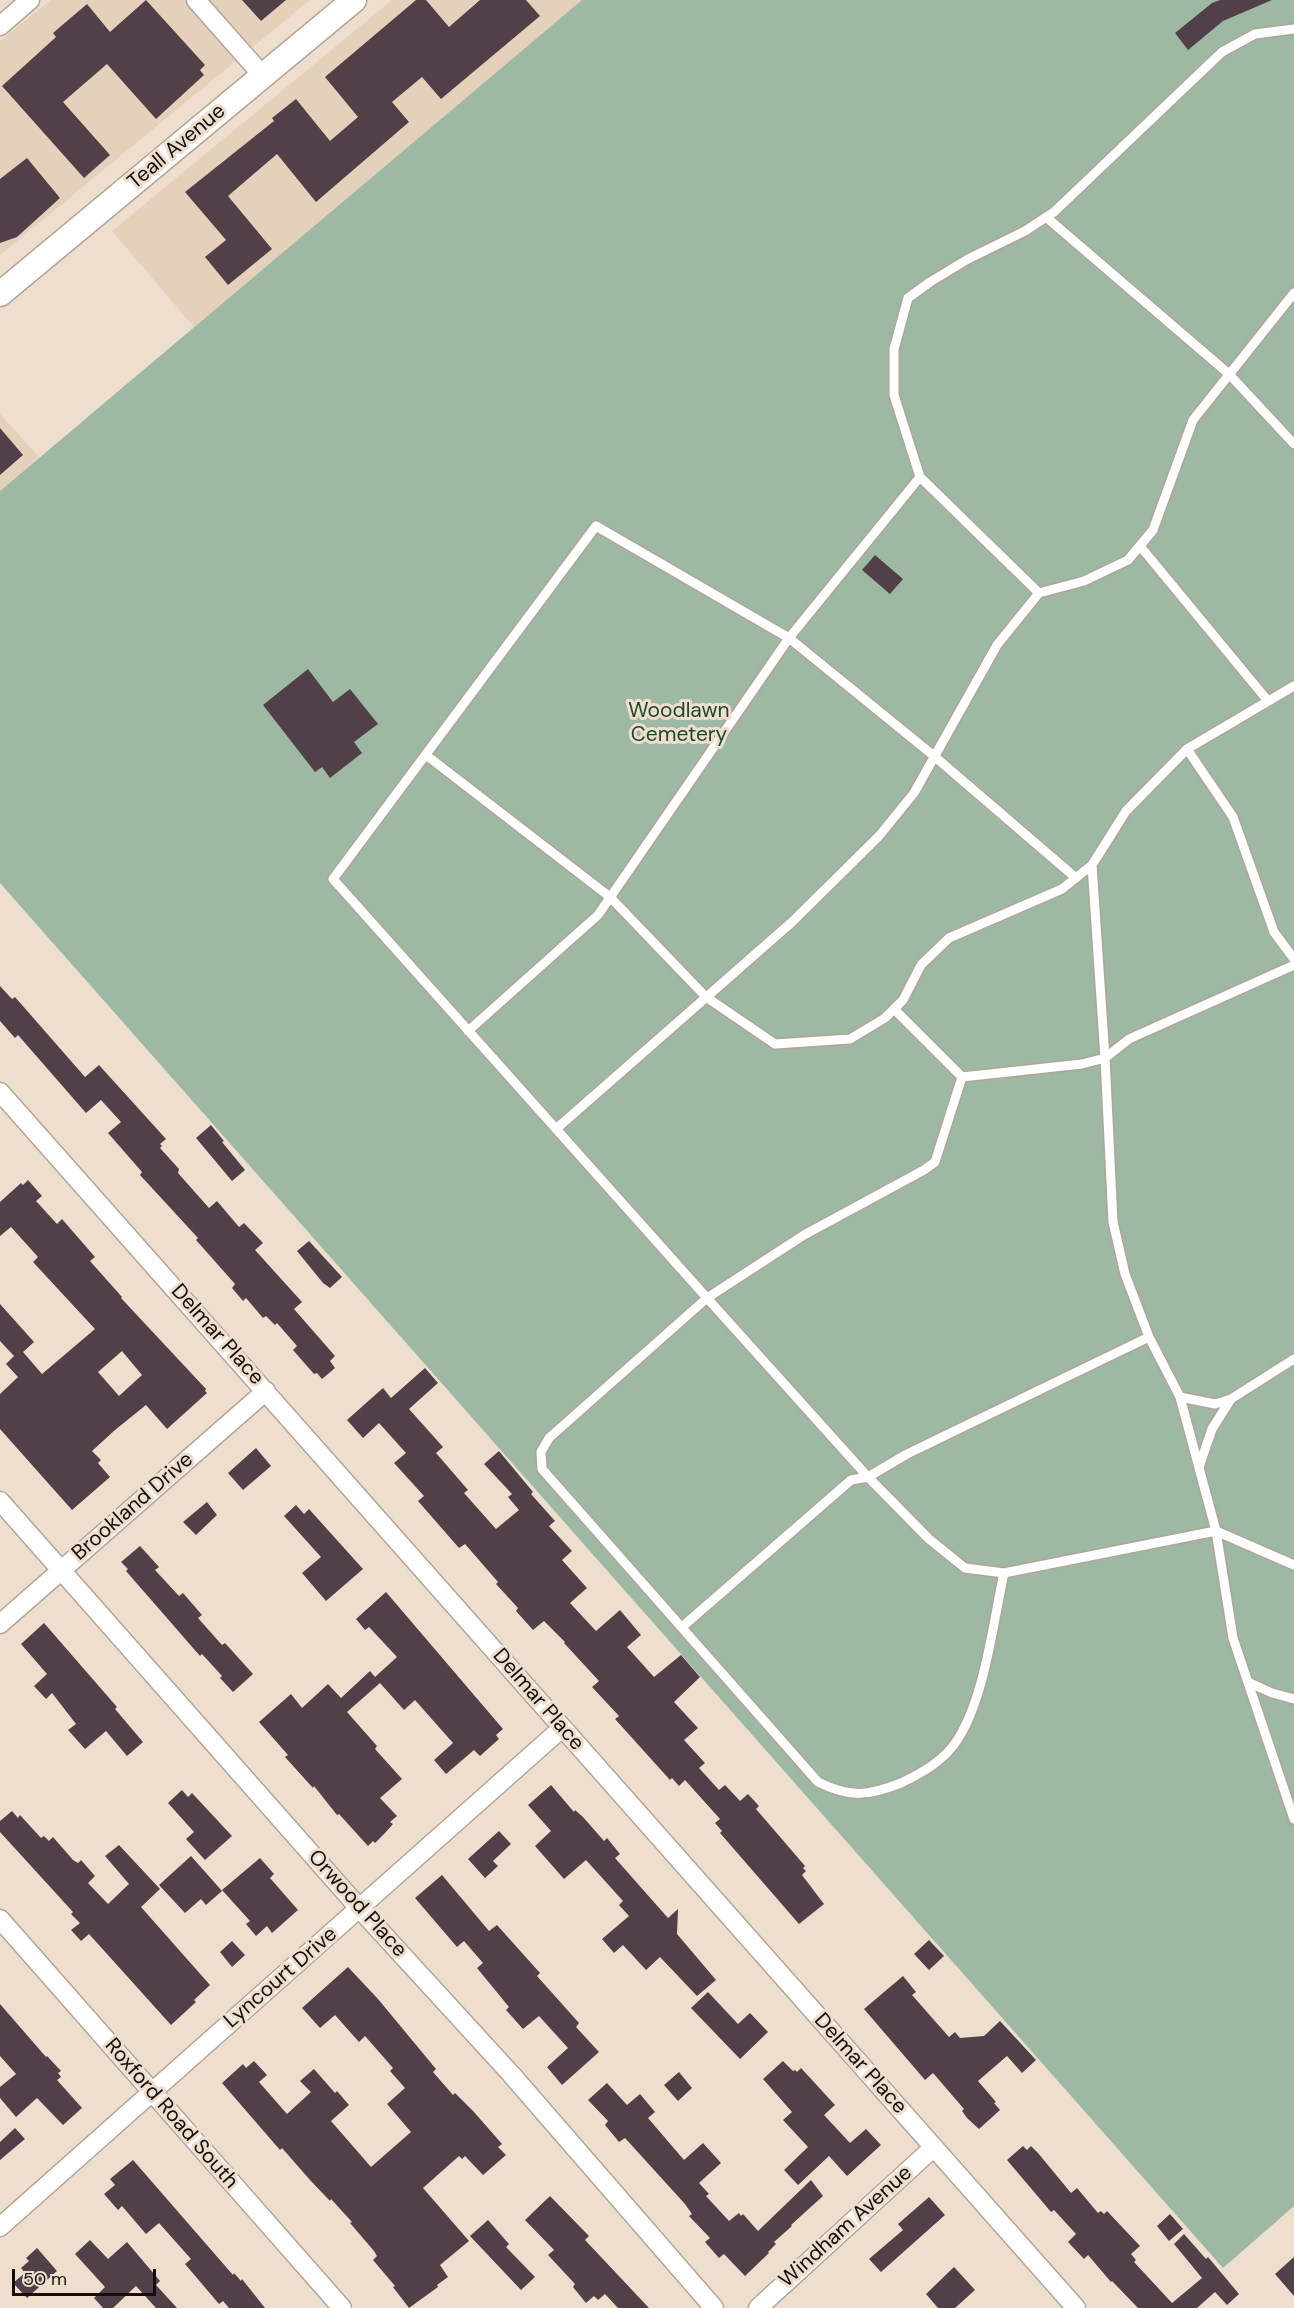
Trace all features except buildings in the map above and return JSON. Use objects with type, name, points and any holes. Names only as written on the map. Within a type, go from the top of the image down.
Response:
[{"type":"street","points":[[0,26],[30,0]]},
{"type":"street","points":[[196,0],[263,76]]},
{"type":"street","name":"Teall Avenue","points":[[0,294],[354,0]]},
{"type":"street","name":"Delmar Place","points":[[0,1092],[1076,2308]]},
{"type":"street","name":"Brookland Drive","points":[[0,1624],[266,1391]]},
{"type":"street","name":"Orwood Place","points":[[0,1501],[360,1909],[511,2074],[714,2308]]},
{"type":"street","name":"Lyncourt Drive","points":[[0,2227],[562,1728]]},
{"type":"street","name":"Roxford Road South","points":[[0,1919],[342,2308]]},
{"type":"street","name":"Windham Avenue","points":[[758,2308],[934,2147]]},
{"type":"lane","points":[[1039,593],[920,477],[894,395],[894,349],[909,298],[968,259],[1054,212],[1222,52],[1255,34],[1294,29]]},
{"type":"lane","points":[[1046,218],[1228,374],[1294,444]]},
{"type":"lane","points":[[556,1129],[792,922],[879,836],[914,793],[997,645],[1039,593],[1084,581],[1128,560],[1153,530],[1193,420],[1294,293]]},
{"type":"lane","points":[[468,1031],[598,915],[789,639],[920,477]]},
{"type":"lane","points":[[1076,878],[934,756],[789,639],[596,526],[333,879],[868,1477],[929,1539],[965,1568],[1004,1573],[1216,1531],[1294,1565]]},
{"type":"lane","points":[[1140,546],[1268,701]]},
{"type":"lane","points":[[426,755],[610,897],[706,997],[775,1044],[850,1039],[885,1018],[903,1000],[921,965],[949,938],[1062,889],[1092,865],[1126,811],[1187,749],[1294,686]]},
{"type":"lane","points":[[1187,749],[1233,817],[1274,932],[1294,959]]},
{"type":"lane","points":[[1092,865],[1113,1222],[1125,1274],[1149,1337],[1180,1397],[1216,1531],[1233,1638],[1294,1819]]},
{"type":"lane","points":[[962,1077],[1082,1064],[1105,1058],[1129,1039],[1294,965]]},
{"type":"lane","points":[[894,1009],[962,1077]]},
{"type":"lane","points":[[962,1077],[934,1162],[924,1170],[804,1235],[706,1298],[549,1438],[541,1452],[542,1469],[818,1782],[837,1792],[863,1795],[891,1787],[923,1773],[946,1754],[958,1740],[977,1701],[1004,1573]]},
{"type":"lane","points":[[682,1627],[851,1480],[868,1477],[907,1454],[1149,1337]]},
{"type":"lane","points":[[1180,1397],[1215,1404],[1231,1399],[1294,1359]]},
{"type":"lane","points":[[1199,1467],[1212,1429],[1231,1399]]},
{"type":"lane","points":[[1248,1682],[1272,1693],[1294,1699]]},
{"type":"shaded area","points":[[51,0],[310,0],[0,255],[0,41]]},
{"type":"shaded area","points":[[392,0],[582,0],[194,327],[112,231]]},
{"type":"shaded area","points":[[0,414],[39,457],[0,491]]},
{"type":"green space","name":"Woodlawn Cemetery","points":[[582,0],[1294,0],[1294,2206],[1223,2268],[0,883],[0,491]]}]
